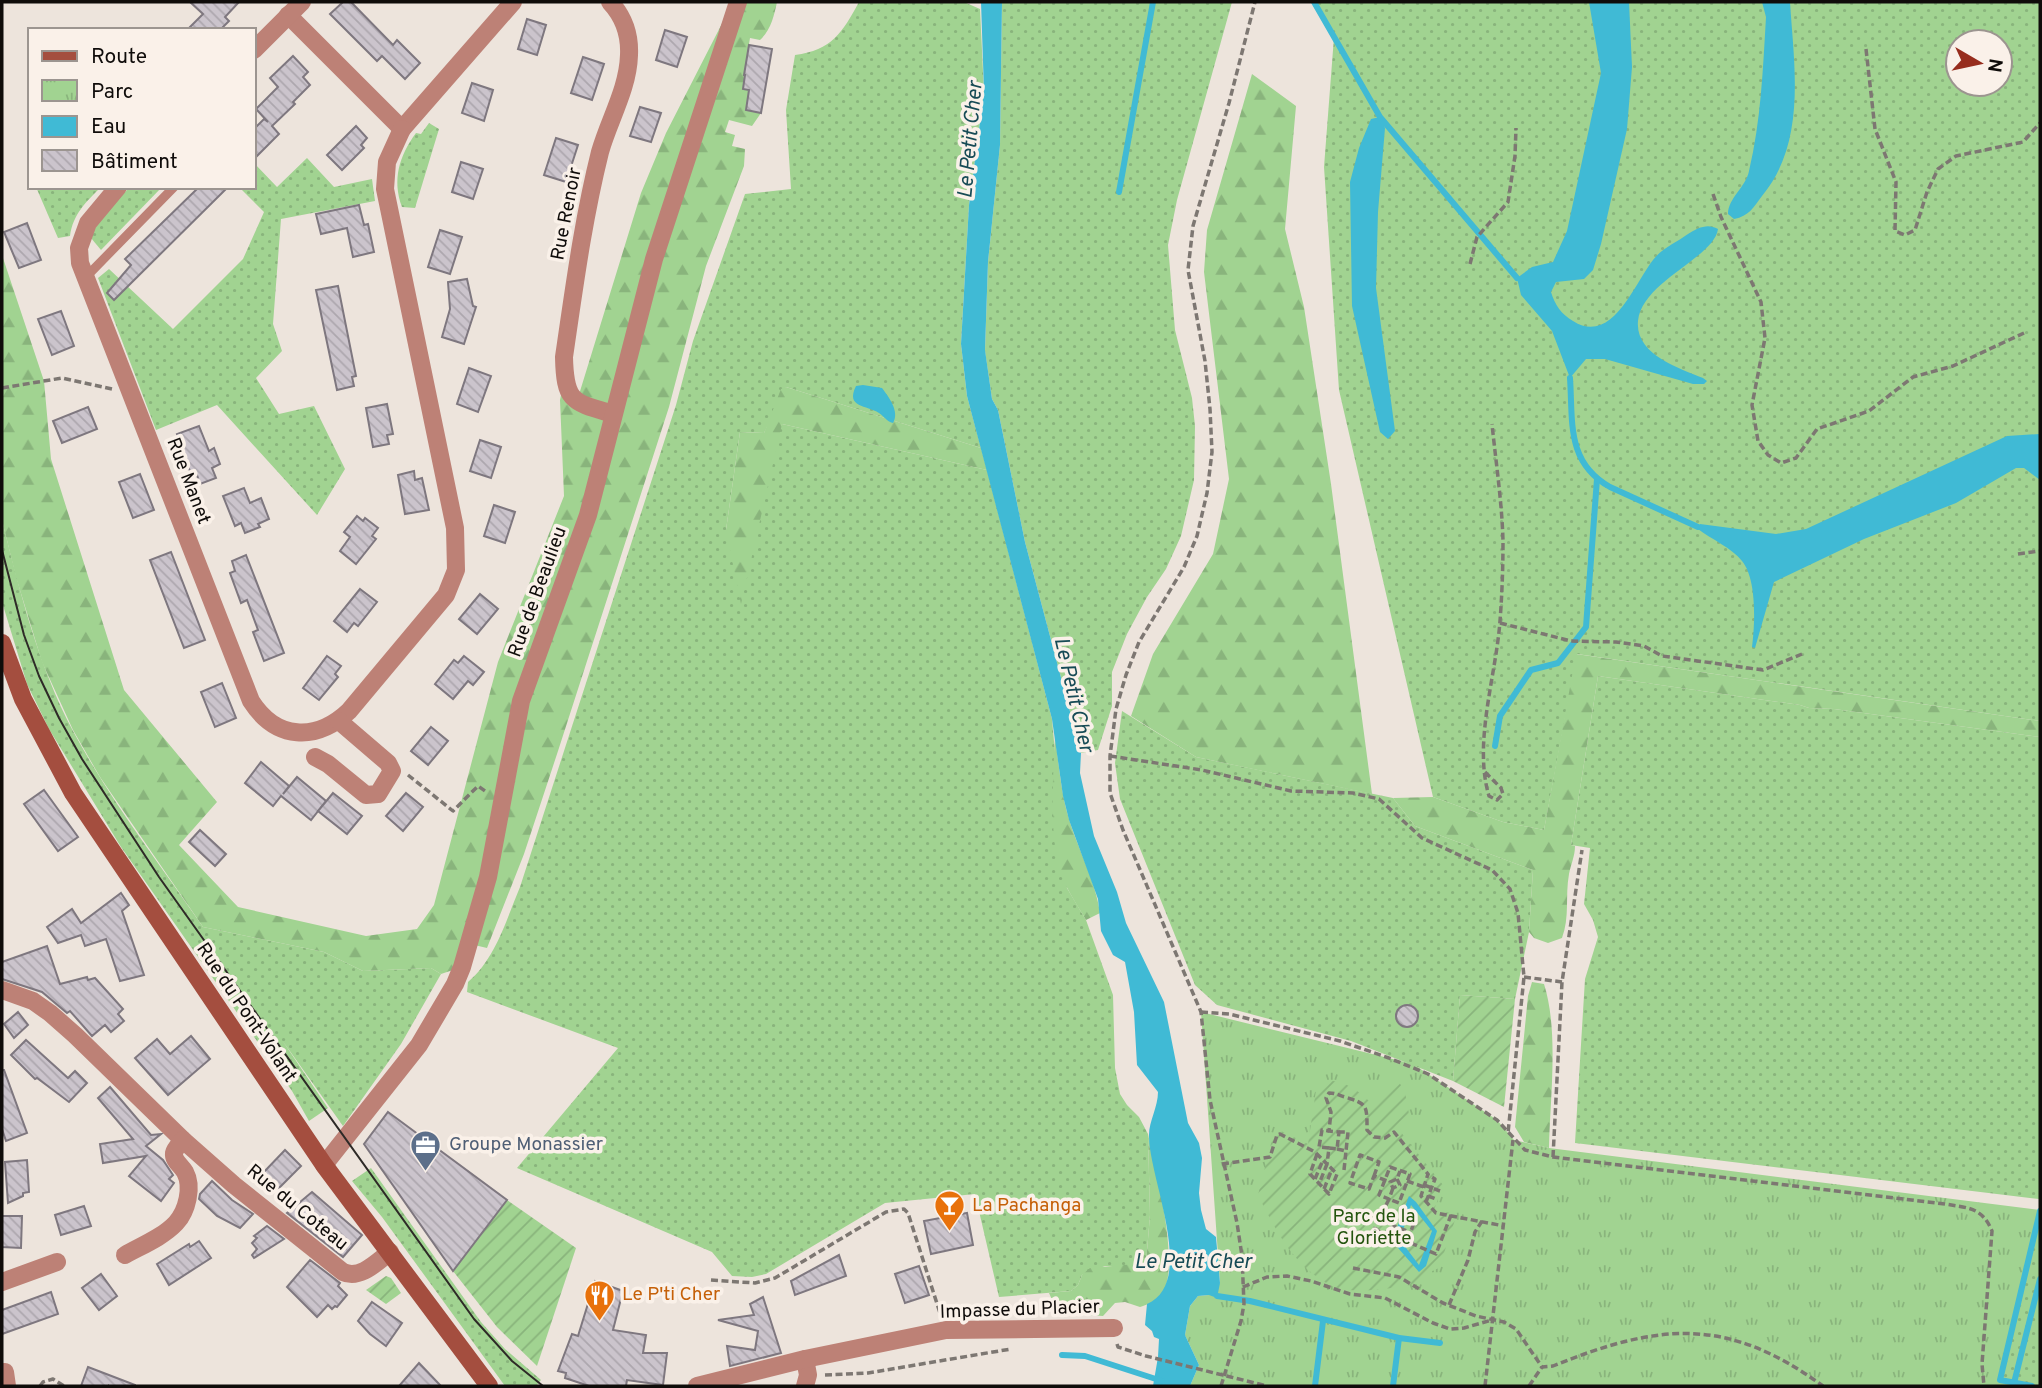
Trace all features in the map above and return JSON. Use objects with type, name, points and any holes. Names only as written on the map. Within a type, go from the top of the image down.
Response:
[{"type":"main road","name":"Rue du Pont-Volant","points":[[2,642],[23,699],[72,793],[324,1165],[489,1386]]},
{"type":"street","points":[[256,48],[302,2]]},
{"type":"street","points":[[315,757],[366,794],[378,794],[392,771],[388,762],[339,721],[446,596],[452,584],[457,557],[455,528],[385,189],[387,162],[402,129],[513,2]]},
{"type":"street","name":"Rue Renoir","points":[[610,2],[623,19],[629,58],[626,76],[601,148],[592,186],[564,357],[564,381],[571,397],[590,408],[612,414]]},
{"type":"street","name":"Rue de Beaulieu","points":[[324,1165],[419,1045],[462,967],[488,877],[521,701],[588,515],[654,259],[738,2]]},
{"type":"street","points":[[288,15],[402,129]]},
{"type":"street","name":"Rue Manet","points":[[116,189],[94,213],[81,236],[79,248],[85,278],[251,701],[273,725],[295,732],[318,731],[339,721]]},
{"type":"street","name":"Rue du Coteau","points":[[2,990],[33,1001],[50,1013],[183,1140],[234,1185],[343,1272],[354,1275],[361,1273],[390,1252]]},
{"type":"street","points":[[125,1255],[168,1229],[181,1216],[186,1205],[187,1175],[174,1158],[174,1153],[183,1140]]},
{"type":"street","points":[[2,1282],[57,1262]]},
{"type":"street","name":"Impasse du Placier","points":[[697,1386],[806,1373],[946,1331],[1114,1328]]},
{"type":"lane","points":[[85,278],[172,189]]},
{"type":"path","points":[[1221,1386],[1238,1336],[1244,1304],[1237,1223],[1210,1100],[1201,1012],[1123,830],[1110,793],[1110,756],[1116,709],[1126,675],[1139,642],[1184,567],[1197,536],[1207,492],[1212,452],[1210,409],[1205,361],[1188,270],[1193,226],[1230,103],[1255,2]]},
{"type":"path","points":[[1866,49],[1875,129],[1896,182],[1895,231],[1905,235],[1915,230],[1927,192],[1938,169],[1956,156],[2023,142],[2040,123]]},
{"type":"path","points":[[1470,264],[1478,237],[1508,202],[1516,128]]},
{"type":"path","points":[[1713,194],[1761,302],[1765,338],[1752,405],[1758,441],[1768,455],[1781,463],[1796,458],[1817,429],[1869,411],[1913,377],[1953,366],[2024,333]]},
{"type":"path","points":[[2,388],[62,378],[101,388]]},
{"type":"path","points":[[1485,772],[1501,788],[1503,794],[1497,800],[1489,796],[1485,772],[1485,737],[1500,623],[1503,540],[1492,424]]},
{"type":"path","points":[[2018,554],[2040,551]]},
{"type":"path","points":[[1500,623],[1571,641],[1644,646],[1662,656],[1763,670],[1802,654]]},
{"type":"path","points":[[1110,756],[1202,770],[1291,791],[1353,793],[1379,799],[1422,838],[1492,870],[1510,889],[1518,913],[1524,977],[1507,1133]]},
{"type":"path","points":[[392,771],[405,774],[453,811],[478,786]]},
{"type":"path","points":[[1553,1157],[1562,982],[1582,850]]},
{"type":"path","points":[[1524,977],[1562,982]]},
{"type":"path","points":[[1201,1012],[1229,1014],[1340,1041],[1428,1074],[1497,1120],[1525,1150],[1553,1157],[1945,1204],[1975,1210],[1987,1219],[1992,1231],[1982,1364],[1984,1386]]},
{"type":"path","points":[[1329,1131],[1331,1112],[1326,1102],[1327,1095],[1336,1093],[1357,1100],[1368,1112],[1367,1129],[1370,1133],[1385,1138],[1394,1132],[1435,1179],[1426,1202]]},
{"type":"path","points":[[1344,1170],[1346,1151],[1348,1132],[1322,1130],[1320,1147],[1346,1151]]},
{"type":"path","points":[[1337,1149],[1339,1132]]},
{"type":"path","points":[[1223,1164],[1269,1157],[1280,1133],[1317,1154],[1337,1174],[1329,1194],[1310,1174],[1317,1154]]},
{"type":"path","points":[[1485,1386],[1513,1140]]},
{"type":"path","points":[[1319,1184],[1327,1164],[1329,1148]]},
{"type":"path","points":[[1360,1155],[1379,1162],[1374,1176],[1369,1189],[1350,1183],[1360,1155]]},
{"type":"path","points":[[1315,1179],[1323,1160]]},
{"type":"path","points":[[1394,1188],[1402,1186],[1410,1174],[1390,1167],[1379,1195],[1399,1203],[1402,1186]]},
{"type":"path","points":[[1390,1182],[1396,1179],[1400,1170]]},
{"type":"path","points":[[1428,1174],[1420,1196],[1436,1213],[1504,1226]]},
{"type":"path","points":[[1374,1176],[1390,1182],[1394,1188]]},
{"type":"path","points":[[1396,1179],[1402,1186]]},
{"type":"path","points":[[1407,1181],[1440,1191]]},
{"type":"path","points":[[1394,1188],[1375,1228],[1385,1235],[1394,1226],[1410,1232]]},
{"type":"path","points":[[1428,1196],[1436,1199]]},
{"type":"path","points":[[711,1280],[755,1283],[775,1278],[886,1212],[904,1209],[908,1213],[946,1331]]},
{"type":"path","points":[[1413,1213],[1414,1223],[1408,1236],[1410,1242],[1436,1254],[1451,1215]]},
{"type":"path","points":[[1450,1305],[1468,1260],[1475,1233],[1482,1221]]},
{"type":"path","points":[[1353,1268],[1399,1278],[1450,1305],[1504,1322],[1516,1329],[1542,1367]]},
{"type":"path","points":[[1243,1287],[1268,1277],[1287,1276],[1350,1294],[1385,1298],[1450,1329],[1494,1320]]},
{"type":"path","points":[[1114,1328],[1118,1347],[1267,1386]]},
{"type":"path","points":[[1542,1367],[1553,1366],[1632,1339],[1671,1333],[1710,1333],[1783,1359],[1824,1386]]},
{"type":"path","points":[[806,1373],[868,1373],[1018,1348]]},
{"type":"path","points":[[1529,1386],[1542,1367]]},
{"type":"path","points":[[40,1386],[53,1379],[64,1386]]},
{"type":"green space","points":[[733,2],[777,2],[772,22],[764,36],[760,40],[750,38],[744,74],[749,90],[746,110],[761,113],[752,126],[729,120],[725,132],[735,135],[732,146],[745,149],[744,166],[706,266],[669,407],[558,751],[524,854],[487,948],[470,944],[462,967],[441,974],[431,968],[363,971],[324,952],[203,927],[100,777],[73,730],[42,662],[16,577],[2,520],[2,255],[44,381],[51,459],[124,690],[217,802],[179,845],[238,907],[366,936],[417,929],[434,905],[498,662],[564,496],[560,400],[564,381],[577,401],[641,193],[666,133]]},
{"type":"green space","points":[[859,2],[964,2],[980,9],[984,92],[969,205],[961,344],[967,396],[981,448],[786,387],[764,433],[740,432],[726,530],[782,424],[987,470],[1052,719],[1067,888],[1086,920],[1113,995],[1115,1068],[1120,1094],[1139,1117],[1148,1134],[1150,1215],[1146,1263],[1105,1266],[1082,1275],[1078,1285],[1071,1291],[999,1297],[975,1194],[885,1203],[766,1274],[752,1277],[732,1276],[712,1252],[517,1168],[618,1048],[467,992],[468,982],[493,950],[520,887],[676,405],[693,341],[745,194],[791,189],[786,110],[795,55],[808,53],[827,44],[841,31]]},
{"type":"green space","points":[[1002,2],[1232,2],[1177,200],[1168,245],[1175,330],[1192,398],[1195,426],[1194,480],[1181,536],[1166,569],[1127,634],[1112,672],[1112,706],[1098,750],[1081,753],[1025,542],[998,410],[992,399],[985,351],[988,262],[1000,145]]},
{"type":"green space","points":[[1313,2],[2040,2],[2040,721],[1577,654],[1544,830],[1503,822],[1433,797],[1339,390],[1324,167],[1334,37]]},
{"type":"green space","points":[[1252,74],[1296,106],[1285,229],[1304,307],[1331,484],[1372,794],[1196,757],[1131,716],[1153,654],[1213,554],[1229,479],[1204,272],[1207,230]]},
{"type":"green space","points":[[429,123],[439,129],[415,208],[402,207],[398,187],[401,159],[416,133],[421,134]]},
{"type":"green space","points":[[307,158],[334,187],[372,179],[375,201],[281,219],[273,324],[282,351],[256,378],[279,414],[314,406],[345,469],[317,515],[217,405],[156,430],[98,278],[109,269],[173,329],[243,259],[264,212],[241,189],[256,189],[256,165],[277,187]]},
{"type":"green space","points":[[37,189],[99,189],[77,215],[70,236],[58,238]]},
{"type":"green space","points":[[128,189],[160,189],[101,250],[91,238],[94,225]]},
{"type":"green space","points":[[786,387],[981,448],[987,470],[782,424],[741,604],[726,530],[740,432],[764,433],[781,389]]},
{"type":"green space","points":[[2,520],[40,654],[73,731],[119,806],[203,927],[324,952],[363,971],[431,968],[441,974],[401,1044],[343,1126],[282,1040],[328,1108],[309,1121],[292,1091],[121,847],[49,729],[27,684],[2,602]]},
{"type":"green space","points":[[1576,654],[2040,721],[2040,737],[1834,709],[1809,708],[1598,676],[1571,845],[1575,846],[1575,850],[1568,882],[1567,914],[1562,938],[1548,943],[1534,938],[1529,932],[1533,870],[1415,826],[1393,798],[1433,797],[1503,822],[1544,830]]},
{"type":"green space","points":[[1598,676],[1809,708],[1834,709],[2040,737],[2039,1199],[1575,1143],[1585,979],[1598,937],[1584,904],[1590,848],[1571,845]]},
{"type":"green space","points":[[1122,711],[1196,757],[1393,798],[1415,826],[1533,870],[1529,932],[1515,999],[1460,995],[1453,1081],[1351,1041],[1217,1005],[1195,985],[1120,799],[1115,763]]},
{"type":"green space","points":[[1055,737],[1066,809],[1095,889],[1100,913],[1086,920],[1064,881],[1056,851],[1052,802]]},
{"type":"green space","points":[[1532,982],[1544,984],[1549,1002],[1552,1065],[1549,1148],[1524,1142],[1515,1127],[1528,996]]},
{"type":"green space","points":[[1460,995],[1515,999],[1504,1107],[1453,1081]]},
{"type":"green space","name":"Parc de la Gloriette","points":[[1201,1012],[1413,1064],[1497,1120],[1514,1140],[1549,1148],[2040,1210],[2000,1380],[2033,1386],[1190,1386],[1199,1365],[1185,1335],[1190,1306],[1198,1296],[1209,1295],[1220,1283]]},
{"type":"green space","points":[[1321,1080],[1336,1081],[1348,1086],[1370,1102],[1386,1084],[1399,1082],[1405,1092],[1409,1114],[1400,1131],[1443,1185],[1434,1210],[1457,1214],[1439,1268],[1430,1272],[1423,1283],[1364,1290],[1332,1286],[1307,1269],[1288,1247],[1258,1195],[1275,1128],[1308,1144],[1316,1090]]},
{"type":"green space","points":[[1148,1134],[1168,1243],[1169,1266],[1166,1285],[1160,1298],[1140,1307],[1125,1302],[1115,1303],[1103,1316],[1058,1313],[1049,1293],[1071,1291],[1090,1268],[1146,1263],[1150,1215]]},
{"type":"green space","points":[[371,1168],[481,1322],[505,1349],[541,1380],[536,1386],[505,1386],[382,1217],[352,1181]]},
{"type":"green space","points":[[507,1200],[576,1248],[537,1366],[497,1327],[453,1271]]},
{"type":"green space","points":[[2040,1211],[2040,1386],[2000,1380]]},
{"type":"green space","points":[[386,1276],[391,1278],[401,1293],[386,1304],[366,1290]]},
{"type":"water","name":"Le Petit Cher","points":[[981,2],[1002,2],[1000,145],[988,262],[985,350],[992,399],[998,410],[1025,542],[1081,753],[1080,773],[1094,836],[1117,892],[1126,923],[1164,1002],[1188,1123],[1199,1143],[1202,1158],[1199,1193],[1201,1210],[1206,1229],[1216,1237],[1220,1283],[1217,1298],[1209,1295],[1198,1296],[1190,1306],[1185,1335],[1199,1365],[1190,1386],[1153,1386],[1159,1339],[1154,1337],[1145,1325],[1147,1304],[1162,1292],[1169,1274],[1170,1252],[1149,1135],[1158,1092],[1137,1065],[1134,1012],[1125,962],[1113,955],[1101,931],[1098,899],[1069,820],[1052,719],[967,396],[961,344],[969,205],[984,92]]},
{"type":"water","points":[[1589,2],[1629,2],[1632,67],[1627,129],[1593,270],[1584,279],[1556,282],[1551,292],[1559,309],[1573,321],[1587,327],[1599,325],[1620,309],[1660,252],[1699,228],[1710,226],[1718,229],[1714,240],[1704,250],[1652,294],[1642,307],[1638,321],[1639,333],[1651,351],[1671,365],[1703,378],[1707,381],[1704,384],[1693,384],[1605,359],[1586,359],[1570,378],[1552,331],[1521,295],[1517,278],[1532,267],[1553,262],[1567,231],[1601,73]]},
{"type":"water","points":[[1762,2],[1790,2],[1795,77],[1792,128],[1776,175],[1750,211],[1734,219],[1728,214],[1729,208],[1747,177],[1759,114],[1766,17]]},
{"type":"water","points":[[1380,117],[1385,128],[1378,212],[1376,288],[1395,431],[1388,439],[1380,432],[1352,306],[1350,182],[1359,148],[1371,119]]},
{"type":"water","points":[[856,386],[882,388],[894,409],[893,423],[855,402],[853,393]]},
{"type":"water","points":[[2040,434],[2040,480],[2024,468],[2016,468],[1956,503],[1864,539],[1774,582],[1755,648],[1752,647],[1754,602],[1747,569],[1733,552],[1698,529],[1700,524],[1776,534],[1806,529],[2007,436]]},
{"type":"water","points":[[1409,1196],[1437,1231],[1426,1266],[1419,1272],[1392,1241]],"holes":[[[1411,1205],[1432,1231],[1419,1265],[1400,1240]]]},
{"type":"building","points":[[190,2],[239,2],[225,17],[229,21],[222,28],[189,28],[203,14]]},
{"type":"building","points":[[343,2],[351,2],[393,45],[397,40],[420,63],[405,79],[382,56],[377,61],[330,14]]},
{"type":"building","points":[[527,19],[546,25],[537,55],[518,49]]},
{"type":"building","points":[[665,30],[687,37],[677,67],[656,60]]},
{"type":"building","points":[[749,45],[772,49],[761,113],[746,110],[749,90],[743,89]]},
{"type":"building","points":[[293,56],[308,72],[303,77],[310,85],[272,126],[279,134],[256,157],[256,127],[264,119],[268,122],[256,109],[278,87],[270,78]]},
{"type":"building","points":[[583,57],[604,64],[592,100],[571,93]]},
{"type":"building","points":[[472,83],[493,90],[484,121],[462,113]]},
{"type":"building","points":[[640,107],[661,113],[651,142],[630,136]]},
{"type":"building","points":[[356,126],[367,138],[361,145],[364,148],[342,170],[327,155]]},
{"type":"building","points":[[556,138],[578,145],[566,182],[544,175]]},
{"type":"building","points":[[461,162],[483,169],[473,199],[452,192]]},
{"type":"building","points":[[197,189],[226,189],[114,300],[107,293],[131,265],[125,259]]},
{"type":"building","points":[[359,205],[364,225],[368,224],[374,252],[353,257],[347,228],[321,234],[316,214]]},
{"type":"building","points":[[27,223],[41,260],[19,268],[4,232]]},
{"type":"building","points":[[440,230],[462,237],[450,274],[428,267]]},
{"type":"building","points":[[467,279],[473,306],[476,307],[464,344],[442,337],[450,309],[448,282]]},
{"type":"building","points":[[338,286],[356,376],[352,377],[354,386],[337,390],[316,290]]},
{"type":"building","points":[[61,311],[74,346],[52,355],[38,319]]},
{"type":"building","points":[[469,368],[491,376],[478,412],[457,404]]},
{"type":"building","points":[[387,404],[393,434],[387,435],[389,444],[373,447],[366,408]]},
{"type":"building","points":[[88,407],[97,429],[62,443],[53,421]]},
{"type":"building","points":[[199,426],[209,451],[214,448],[220,464],[212,468],[216,478],[200,484],[197,475],[192,477],[177,434]]},
{"type":"building","points":[[480,440],[501,447],[491,478],[470,471]]},
{"type":"building","points":[[414,471],[415,480],[422,478],[429,510],[405,514],[398,475]]},
{"type":"building","points":[[140,474],[154,510],[133,518],[119,482]]},
{"type":"building","points":[[244,488],[250,503],[261,498],[269,519],[258,524],[260,527],[245,533],[241,523],[235,526],[223,496]]},
{"type":"building","points":[[494,505],[515,512],[505,543],[484,536]]},
{"type":"building","points":[[357,516],[363,521],[365,518],[378,528],[372,536],[376,539],[356,564],[340,551],[350,537],[344,532]]},
{"type":"building","points":[[171,552],[205,640],[184,648],[150,560]]},
{"type":"building","points":[[246,555],[284,653],[264,661],[253,632],[258,630],[247,600],[241,603],[230,573],[235,571],[232,561]]},
{"type":"building","points":[[360,589],[377,602],[358,626],[354,623],[347,632],[334,621]]},
{"type":"building","points":[[480,594],[498,609],[477,634],[459,619]]},
{"type":"building","points":[[327,656],[341,666],[335,674],[338,677],[319,700],[303,688]]},
{"type":"building","points":[[464,656],[484,672],[473,685],[468,681],[453,699],[435,684],[454,660],[458,663]]},
{"type":"building","points":[[222,683],[236,718],[215,727],[201,692]]},
{"type":"building","points":[[431,727],[448,741],[428,765],[411,751]]},
{"type":"building","points":[[261,762],[289,786],[283,794],[297,777],[326,801],[311,820],[281,796],[273,806],[245,783]]},
{"type":"building","points":[[44,790],[78,837],[58,851],[24,804]]},
{"type":"building","points":[[333,793],[362,816],[347,834],[318,811]]},
{"type":"building","points":[[406,793],[423,807],[403,831],[386,816]]},
{"type":"building","points":[[200,830],[226,854],[215,866],[189,842]]},
{"type":"building","points":[[121,893],[129,905],[122,911],[144,975],[120,981],[106,939],[85,946],[81,935],[58,943],[47,927],[72,909],[81,923]]},
{"type":"building","points":[[47,946],[60,984],[87,977],[88,980],[95,978],[123,1009],[118,1014],[124,1021],[111,1032],[105,1025],[92,1036],[70,1011],[67,1013],[42,992],[2,979],[2,962]]},
{"type":"building","points":[[1403,1005],[1411,1005],[1418,1012],[1418,1020],[1411,1027],[1403,1027],[1396,1020],[1396,1012]]},
{"type":"building","points":[[18,1012],[28,1025],[14,1038],[4,1024]]},
{"type":"building","points":[[191,1036],[210,1059],[168,1095],[135,1058],[157,1039],[170,1054]]},
{"type":"building","points":[[26,1040],[68,1078],[75,1071],[87,1083],[69,1102],[35,1079],[11,1055]]},
{"type":"building","points":[[2,1070],[27,1133],[6,1141],[2,1129]]},
{"type":"building","points":[[110,1087],[151,1135],[161,1134],[146,1146],[163,1160],[173,1175],[169,1179],[174,1183],[161,1201],[129,1176],[146,1156],[103,1163],[100,1144],[133,1139],[98,1098]]},
{"type":"building","name":"Groupe Monassier","points":[[388,1112],[507,1200],[453,1271],[364,1144]]},
{"type":"building","points":[[285,1150],[301,1166],[278,1189],[262,1174]]},
{"type":"building","points":[[27,1160],[29,1192],[8,1203],[5,1162]]},
{"type":"building","points":[[212,1181],[232,1200],[253,1214],[240,1228],[217,1216],[199,1199],[200,1194]]},
{"type":"building","points":[[312,1192],[362,1235],[343,1257],[287,1213]]},
{"type":"building","points":[[84,1206],[91,1226],[61,1235],[55,1215]]},
{"type":"building","name":"La Pachanga","points":[[967,1213],[973,1245],[931,1254],[924,1221]]},
{"type":"building","points":[[2,1216],[22,1216],[21,1248],[2,1247]]},
{"type":"building","points":[[267,1226],[284,1239],[254,1258],[252,1255],[257,1249],[252,1243],[257,1238],[254,1236]]},
{"type":"building","points":[[199,1241],[211,1258],[169,1285],[157,1264],[189,1244],[190,1247]]},
{"type":"building","points":[[839,1255],[846,1276],[795,1295],[791,1281]]},
{"type":"building","points":[[310,1260],[340,1283],[338,1286],[347,1295],[337,1307],[332,1309],[328,1305],[317,1317],[287,1287]]},
{"type":"building","points":[[919,1266],[929,1295],[905,1303],[895,1274]]},
{"type":"building","points":[[101,1274],[117,1296],[99,1310],[82,1288]]},
{"type":"building","points":[[595,1281],[623,1291],[613,1330],[646,1335],[643,1353],[667,1353],[663,1385],[627,1380],[626,1386],[589,1386],[565,1378],[566,1373],[558,1371],[572,1334],[578,1336]]},
{"type":"building","points":[[51,1292],[58,1314],[2,1334],[2,1310]]},
{"type":"building","points":[[763,1297],[781,1353],[730,1366],[727,1346],[755,1350],[758,1331],[718,1320],[754,1315],[750,1304]]},
{"type":"building","points":[[372,1302],[402,1323],[386,1346],[358,1321]]},
{"type":"building","points":[[419,1363],[441,1386],[399,1386]]},
{"type":"building","points":[[88,1367],[135,1385],[135,1386],[81,1386]]},
{"type":"waterway","points":[[1119,192],[1153,2]]},
{"type":"waterway","points":[[1314,2],[1380,117],[1517,278]]},
{"type":"waterway","points":[[1570,378],[1572,425],[1579,453],[1586,466],[1610,487],[1698,527]]},
{"type":"waterway","points":[[1495,746],[1500,716],[1531,670],[1558,663],[1586,627],[1597,479]]},
{"type":"waterway","points":[[2032,1386],[2000,1380],[2040,1211]]},
{"type":"waterway","points":[[2014,1383],[2040,1279]]},
{"type":"waterway","points":[[1217,1296],[1250,1301],[1399,1338],[1440,1343]]},
{"type":"waterway","points":[[1315,1386],[1323,1321]]},
{"type":"waterway","points":[[1393,1386],[1399,1338]]},
{"type":"waterway","points":[[1062,1355],[1085,1356],[1162,1381]]},
{"type":"tram line","points":[[2,550],[24,635],[39,676],[82,759],[159,877],[474,1319],[512,1361],[543,1386]]},
{"type":"place","name":"Groupe Monassier","points":[[426,1172]]},
{"type":"place","name":"La Pachanga","points":[[949,1233]]},
{"type":"place","name":"Le P'ti Cher","points":[[599,1322]]}]
